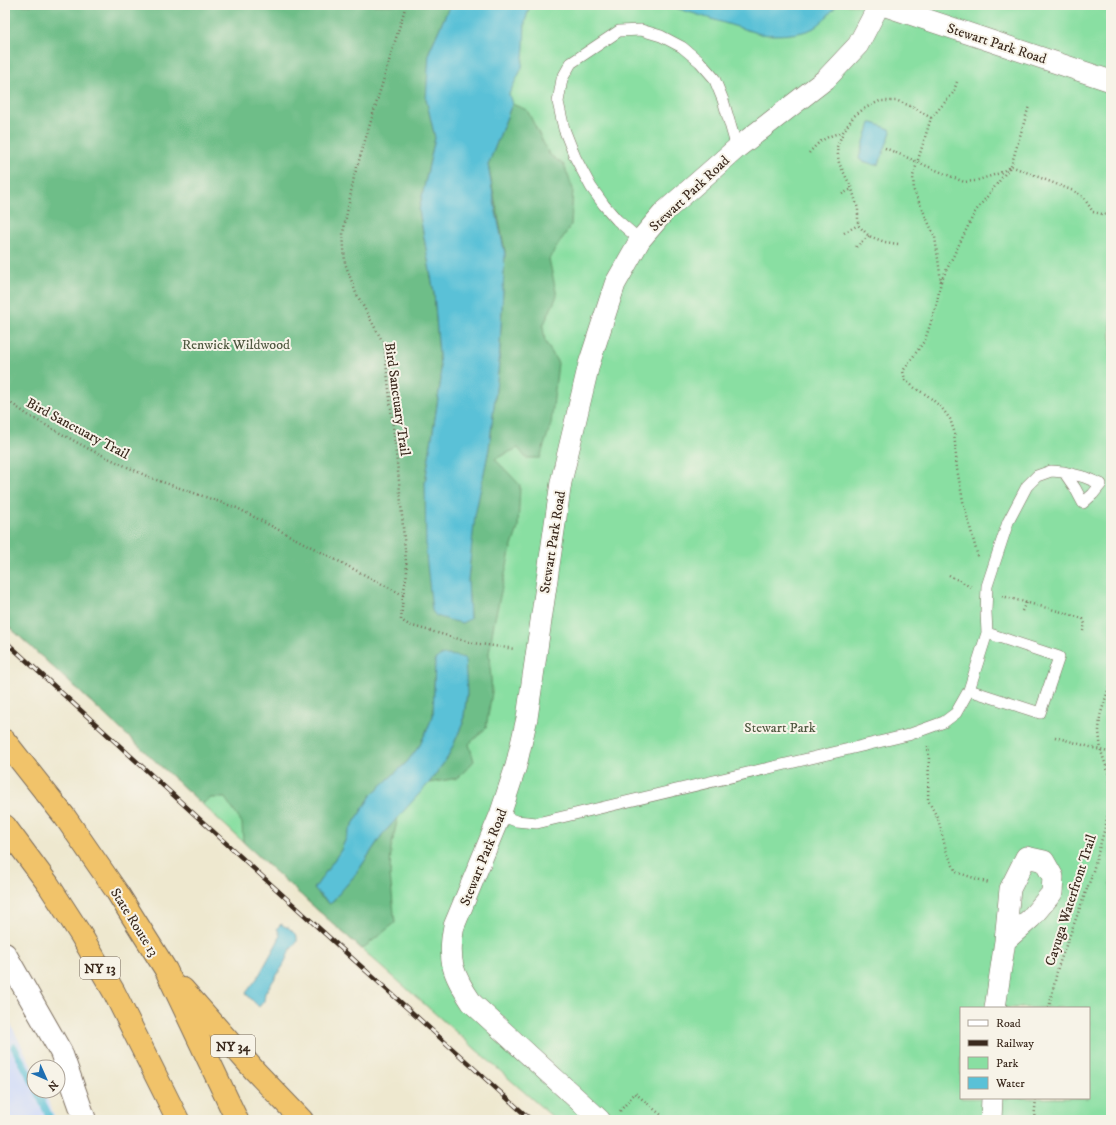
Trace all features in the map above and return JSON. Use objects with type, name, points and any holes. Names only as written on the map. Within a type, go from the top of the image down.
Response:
[{"type":"highway","name":"State Route 13","points":[[5,741],[65,817],[117,892],[166,970],[237,1120]]},
{"type":"highway","name":"NY 13","points":[[5,826],[48,884],[81,935],[114,992],[178,1120]]},
{"type":"highway","name":"NY 34","points":[[166,970],[260,1077],[302,1120]]},
{"type":"street","name":"Stewart Park Road","points":[[609,1117],[472,1003],[454,973],[451,959],[451,941],[454,926],[500,815],[516,766],[527,718],[561,482],[589,364],[615,284],[640,240],[664,212],[737,148],[826,79],[858,45],[879,5]]},
{"type":"street","name":"Stewart Park Road","points":[[883,5],[1111,81]]},
{"type":"street","points":[[995,1007],[1010,889],[1026,857],[1044,861],[1053,877],[1052,893],[1031,918],[1004,941]]},
{"type":"street","points":[[5,954],[61,1052],[85,1120]]},
{"type":"street","points":[[992,1099],[992,1120]]},
{"type":"lane","points":[[640,240],[617,220],[591,187],[575,157],[564,129],[558,102],[562,79],[571,63],[619,31],[641,30],[661,36],[682,47],[700,62],[714,78],[723,100],[737,148]]},
{"type":"lane","points":[[500,815],[516,821],[537,823],[901,736],[927,729],[944,722],[956,713],[969,690],[987,633],[987,586],[1008,522],[1027,486],[1037,476],[1051,471],[1064,472]]},
{"type":"lane","points":[[969,690],[1040,713],[1059,656],[987,633]]},
{"type":"path","name":"Bird Sanctuary Trail","points":[[406,5],[354,177],[343,233],[345,263],[356,294],[384,344],[399,481],[407,573],[401,620],[409,625],[474,643],[536,652]]},
{"type":"path","points":[[941,281],[935,238],[914,191],[913,176],[931,118],[953,92],[957,82]]},
{"type":"path","points":[[898,244],[885,242],[869,236],[858,224],[858,209],[852,189],[839,163],[838,147],[843,132],[854,116],[865,108],[880,101],[898,101],[915,108],[931,118]]},
{"type":"path","points":[[1029,106],[1011,166],[975,212],[941,281],[936,307],[925,340],[903,372],[905,380],[916,389],[927,395],[941,407],[950,419],[954,431],[957,469],[963,501],[987,586],[998,595],[1083,619],[1085,624],[1083,631]]},
{"type":"path","points":[[809,152],[828,136],[843,132]]},
{"type":"path","points":[[885,148],[964,182],[975,181],[1000,173],[1011,166]]},
{"type":"path","points":[[1011,166],[1076,192],[1084,198],[1094,212],[1111,216]]},
{"type":"path","points":[[842,194],[852,189]]},
{"type":"path","points":[[844,233],[858,224]]},
{"type":"path","points":[[856,247],[869,236]]},
{"type":"path","name":"Bird Sanctuary Trail","points":[[5,398],[31,417],[89,449],[152,478],[237,508],[403,595]]},
{"type":"path","points":[[949,575],[975,589],[987,586]]},
{"type":"path","points":[[1022,611],[1026,602]]},
{"type":"path","name":"Cayuga Waterfront Trail","points":[[1049,1007],[1058,966],[1091,878],[1106,824],[1111,796],[1108,775],[1101,751],[1099,731],[1100,716],[1111,681]]},
{"type":"path","points":[[927,729],[929,756],[928,800],[938,819],[946,850],[956,872],[1010,889]]},
{"type":"path","points":[[1055,737],[1111,753]]},
{"type":"path","points":[[609,1117],[636,1093],[667,1120]]},
{"type":"path","points":[[1034,1120],[1036,1099]]},
{"type":"shaded area","points":[[5,1013],[28,1059],[26,1059],[26,1099],[47,1099],[56,1120],[5,1120]]},
{"type":"green space","name":"Stewart Park","points":[[5,5],[1111,5],[1111,1120],[556,1120],[313,906],[5,623]]},
{"type":"green space","name":"Renwick Wildwood","points":[[5,5],[450,5],[429,52],[427,102],[435,138],[419,210],[434,293],[441,379],[425,483],[470,619],[468,580],[474,519],[489,449],[499,363],[505,251],[488,165],[512,104],[527,110],[549,154],[564,165],[573,189],[571,225],[549,259],[557,296],[543,326],[545,341],[558,363],[551,424],[540,458],[526,458],[518,448],[495,459],[520,485],[518,528],[510,552],[494,623],[489,653],[492,692],[486,728],[469,744],[474,761],[458,778],[429,783],[448,757],[463,723],[467,695],[435,660],[433,716],[420,745],[407,762],[372,794],[350,829],[341,850],[314,889],[330,904],[356,874],[382,835],[398,817],[391,848],[390,875],[395,923],[362,949],[243,842],[242,823],[225,798],[211,798],[202,804],[5,623]]},
{"type":"water","points":[[450,5],[530,5],[525,22],[522,68],[509,94],[512,104],[488,165],[505,254],[499,363],[489,449],[475,516],[468,580],[470,619],[462,623],[436,616],[432,611],[426,555],[425,483],[441,379],[434,293],[419,210],[435,138],[426,99],[429,52]]},
{"type":"water","points":[[666,5],[837,5],[814,28],[795,34],[773,35],[760,34]]},
{"type":"water","points":[[870,123],[890,129],[891,132],[879,164],[875,165],[860,160],[859,158]]},
{"type":"water","points":[[441,655],[465,658],[467,693],[463,723],[448,757],[429,783],[382,835],[356,874],[330,904],[314,889],[341,850],[350,829],[372,794],[407,762],[420,745],[433,716],[435,660]]},
{"type":"water","points":[[281,924],[289,928],[297,936],[297,942],[290,950],[283,966],[265,993],[264,1001],[259,1007],[246,993],[258,977],[278,941],[280,935],[277,928]]},
{"type":"waterway","points":[[14,1047],[26,1069]]},
{"type":"waterway","points":[[41,1099],[51,1120]]},
{"type":"railway","points":[[5,641],[531,1120]]}]
